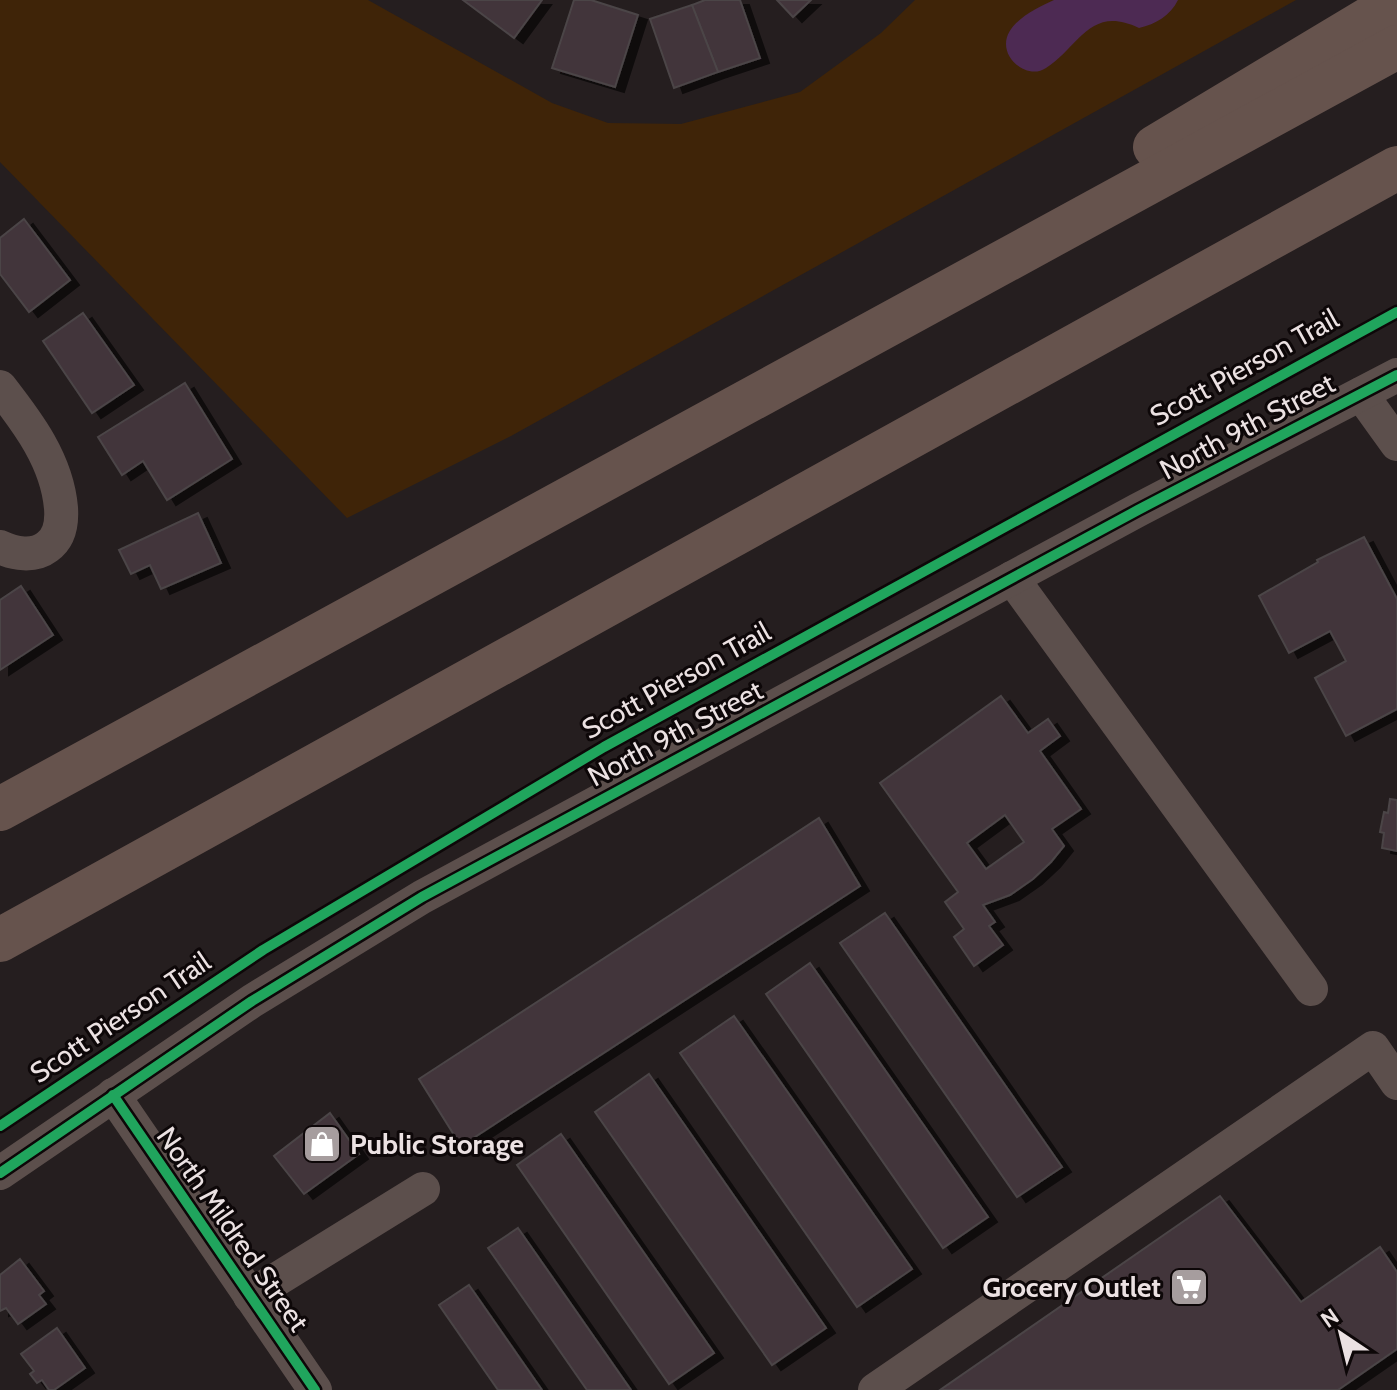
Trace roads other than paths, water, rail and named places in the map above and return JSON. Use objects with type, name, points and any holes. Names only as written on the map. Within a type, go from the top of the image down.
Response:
[{"type":"highway","points":[[547,511],[1397,2]]},
{"type":"highway","points":[[0,809],[1397,47]]},
{"type":"highway","points":[[0,940],[1397,168]]},
{"type":"street","name":"North 9th Street","points":[[0,1173],[252,1001],[422,897],[1012,578],[1397,375]]},
{"type":"street","points":[[0,387],[33,432],[50,463],[59,491],[61,513],[60,529],[49,546],[37,552],[21,554],[0,547]]},
{"type":"street","points":[[1361,394],[1397,444]]},
{"type":"street","points":[[1012,578],[1311,989]]},
{"type":"street","points":[[875,1390],[1373,1048],[1397,1083]]},
{"type":"street","name":"North Mildred Street","points":[[113,1095],[315,1390]]},
{"type":"street","points":[[250,1296],[423,1189]]},
{"type":"place","name":"Public Storage","points":[[322,1144]]},
{"type":"place","name":"Grocery Outlet","points":[[1189,1287]]}]
